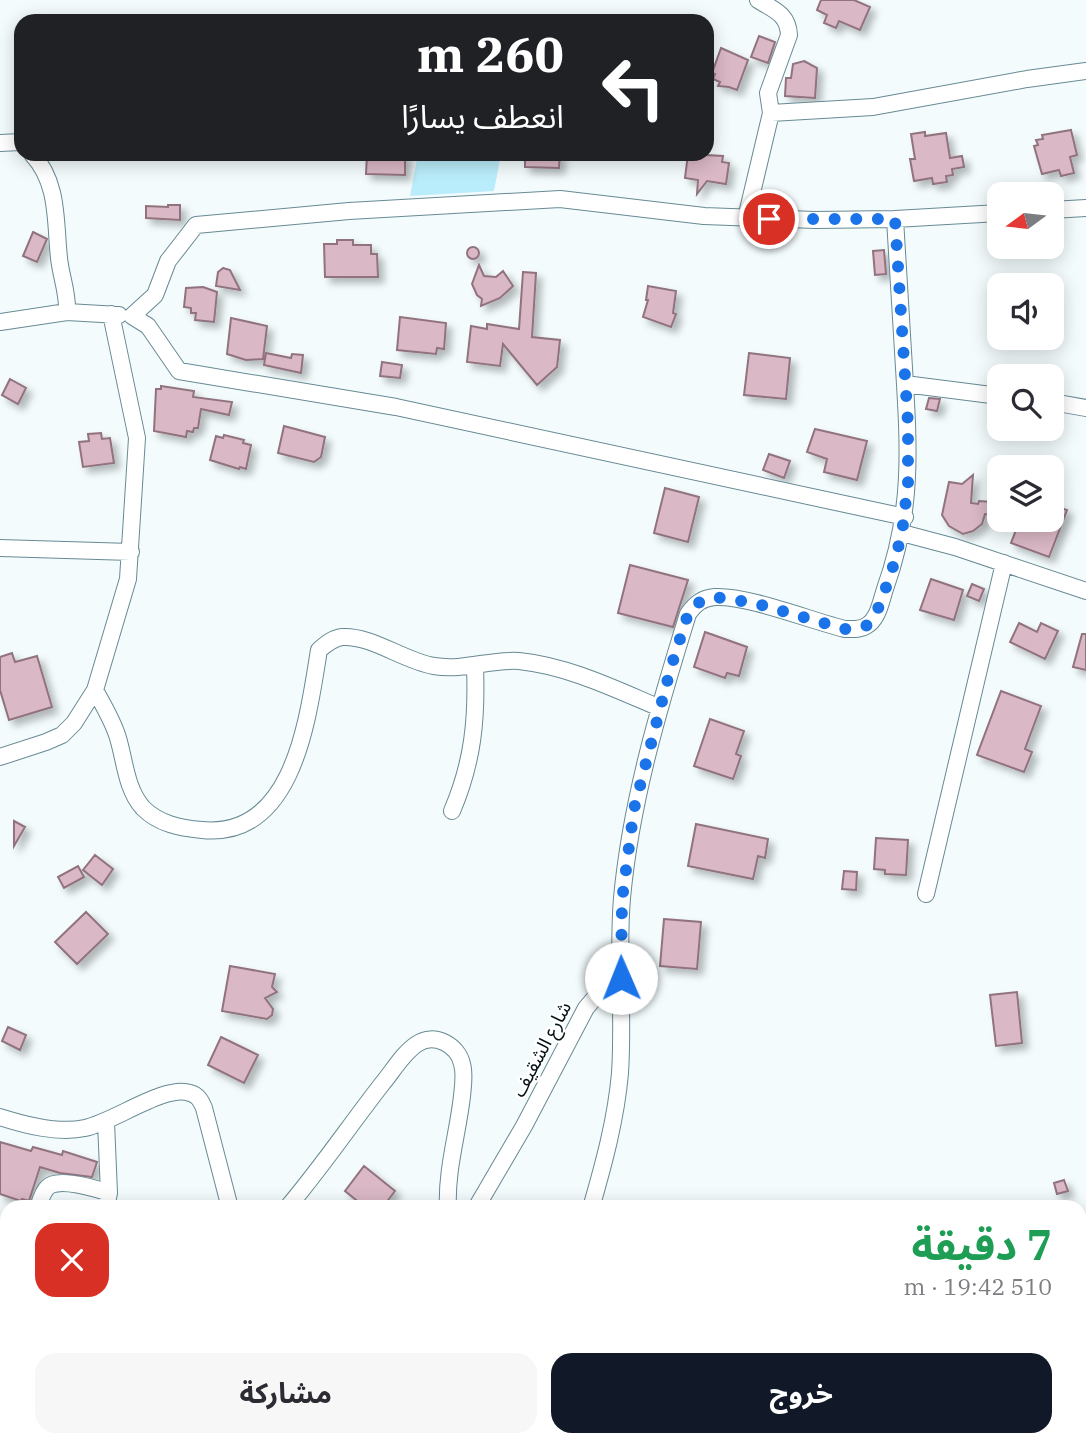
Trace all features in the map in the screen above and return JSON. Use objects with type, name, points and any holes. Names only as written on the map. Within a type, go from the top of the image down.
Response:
[{"type":"street","points":[[746,218],[771,113],[768,93],[789,35],[789,25],[784,15],[758,0]]},
{"type":"street","points":[[771,113],[873,107],[1086,71]]},
{"type":"street","points":[[39,161],[53,190],[59,262],[68,297],[67,312]]},
{"type":"street","points":[[132,316],[155,295],[168,261],[195,225],[349,211],[560,199],[746,218],[895,219],[987,214]]},
{"type":"street","points":[[1064,209],[1086,208]]},
{"type":"street","points":[[593,1200],[617,1106],[620,1071],[622,900],[630,836],[642,775],[688,614],[695,604],[715,597],[754,603],[845,629],[866,626],[876,614],[903,525],[908,483],[908,436],[895,219]]},
{"type":"street","points":[[0,322],[67,312],[132,316],[148,326],[179,371],[396,407],[903,525],[1086,591]]},
{"type":"street","points":[[0,757],[62,735],[74,723],[95,690],[128,579],[137,438],[111,314]]},
{"type":"street","points":[[905,384],[987,394]]},
{"type":"street","points":[[1064,404],[1086,408]]},
{"type":"street","points":[[0,548],[131,552]]},
{"type":"street","points":[[926,894],[1004,563]]},
{"type":"street","points":[[95,690],[117,736],[131,789],[142,807],[158,820],[183,828],[210,831],[233,829],[253,820],[274,799],[285,782],[306,731],[319,650],[330,641],[341,637],[358,638],[431,666],[475,667],[517,661],[547,667],[598,682],[660,708]]},
{"type":"street","points":[[452,811],[462,787],[474,736],[475,667]]},
{"type":"street","name":"شارع الشقيف","points":[[482,1200],[586,1008],[604,987],[621,978]]},
{"type":"street","points":[[295,1200],[410,1049],[422,1041],[433,1039],[453,1046],[463,1065],[449,1200]]},
{"type":"street","points":[[0,1117],[31,1125],[72,1130],[106,1122],[161,1095],[189,1092],[198,1096],[204,1108],[228,1200]]},
{"type":"street","points":[[106,1122],[108,1200]]},
{"type":"street","points":[[41,1200],[46,1188],[55,1183],[91,1187],[108,1200]]},
{"type":"shaded area","points":[[417,161],[500,161],[494,191],[410,196]]},
{"type":"building","points":[[821,0],[854,0],[870,7],[860,30],[839,21],[836,28],[824,23],[827,15],[817,10]]},
{"type":"building","points":[[759,36],[775,42],[768,63],[751,57]]},
{"type":"building","points":[[721,48],[748,60],[737,90],[718,86],[720,82],[714,79],[714,67]]},
{"type":"building","points":[[804,61],[817,68],[815,98],[785,96],[786,78],[791,78],[793,64]]},
{"type":"building","points":[[1071,130],[1077,155],[1070,157],[1074,173],[1061,176],[1059,170],[1042,174],[1034,146],[1038,145],[1036,140],[1043,139],[1042,135]]},
{"type":"building","points":[[925,132],[925,136],[946,133],[950,158],[962,156],[964,167],[952,169],[953,175],[946,176],[947,182],[933,184],[932,178],[914,181],[910,159],[915,159],[911,134]]},
{"type":"building","points":[[714,155],[723,156],[722,162],[729,163],[726,184],[707,181],[697,194],[698,180],[685,178],[687,161],[714,161]]},
{"type":"building","points":[[367,161],[405,161],[405,175],[366,174]]},
{"type":"building","points":[[525,161],[560,161],[559,168],[525,167]]},
{"type":"building","points":[[180,205],[180,220],[146,218],[146,206]]},
{"type":"building","points":[[33,232],[47,239],[37,262],[23,256]]},
{"type":"building","points":[[337,240],[353,240],[353,245],[371,245],[371,254],[377,254],[378,277],[325,277],[324,244],[337,244]]},
{"type":"building","points":[[468,248],[478,248],[478,258],[468,258]]},
{"type":"building","points":[[884,250],[886,274],[875,275],[873,251]]},
{"type":"building","points":[[479,265],[484,276],[496,277],[503,271],[513,286],[500,298],[481,306],[482,299],[472,284]]},
{"type":"building","points":[[223,268],[230,270],[240,290],[216,286],[218,272]]},
{"type":"building","points":[[523,272],[536,273],[532,337],[560,340],[557,367],[537,385],[503,344],[500,366],[467,362],[471,326],[487,329],[487,324],[519,329]]},
{"type":"building","points":[[648,286],[676,291],[673,313],[676,314],[671,327],[643,317],[648,300]]},
{"type":"building","points":[[203,287],[217,292],[214,322],[195,320],[196,313],[191,313],[191,308],[184,307],[186,288]]},
{"type":"building","points":[[400,317],[446,323],[444,349],[437,348],[436,354],[397,350]]},
{"type":"building","points":[[231,318],[267,326],[263,359],[246,360],[227,354]]},
{"type":"building","points":[[266,353],[291,358],[292,354],[303,355],[301,373],[264,365]]},
{"type":"building","points":[[749,353],[790,358],[786,399],[744,395]]},
{"type":"building","points":[[382,362],[402,365],[400,378],[380,376]]},
{"type":"building","points":[[10,379],[26,388],[18,404],[2,395]]},
{"type":"building","points":[[161,386],[194,391],[193,397],[232,402],[229,415],[201,409],[198,428],[194,428],[193,432],[187,431],[186,437],[154,431],[156,389],[161,389]]},
{"type":"building","points":[[929,398],[940,399],[937,411],[926,409]]},
{"type":"building","points":[[284,426],[325,437],[321,457],[314,462],[278,453]]},
{"type":"building","points":[[815,429],[867,441],[857,480],[824,472],[827,459],[807,452]]},
{"type":"building","points":[[101,433],[102,439],[110,438],[114,463],[83,467],[79,442],[89,441],[88,434]]},
{"type":"building","points":[[224,435],[244,440],[243,443],[251,445],[246,469],[210,460],[216,436],[223,438]]},
{"type":"building","points":[[769,454],[790,461],[784,478],[763,470]]},
{"type":"building","points":[[973,475],[971,503],[987,502],[987,514],[982,524],[963,534],[949,526],[942,515],[949,482],[962,484]]},
{"type":"building","points":[[665,488],[699,497],[688,542],[654,533]]},
{"type":"building","points":[[1015,532],[1059,532],[1049,557],[1011,543]]},
{"type":"building","points":[[630,565],[688,580],[673,627],[618,613]]},
{"type":"building","points":[[931,579],[963,590],[954,620],[920,610]]},
{"type":"building","points":[[972,584],[984,589],[979,601],[967,596]]},
{"type":"building","points":[[1019,623],[1037,632],[1041,623],[1058,631],[1045,659],[1010,642]]},
{"type":"building","points":[[705,632],[747,647],[739,676],[727,673],[725,678],[694,667]]},
{"type":"building","points":[[1082,634],[1086,634],[1086,670],[1073,667]]},
{"type":"building","points":[[12,653],[15,662],[37,656],[52,707],[9,720],[0,690],[0,657]]},
{"type":"building","points":[[1001,691],[1041,706],[1025,749],[1032,752],[1024,772],[977,755]]},
{"type":"building","points":[[710,719],[744,731],[736,754],[741,756],[733,779],[694,766]]},
{"type":"building","points":[[14,821],[25,827],[14,846]]},
{"type":"building","points":[[696,824],[768,839],[765,858],[758,856],[753,879],[688,866]]},
{"type":"building","points":[[876,838],[908,840],[906,875],[885,874],[885,870],[874,869]]},
{"type":"building","points":[[95,855],[113,869],[102,885],[83,870]]},
{"type":"building","points":[[78,866],[84,877],[64,888],[58,877]]},
{"type":"building","points":[[844,871],[857,872],[856,890],[842,889]]},
{"type":"building","points":[[86,912],[108,934],[77,964],[55,942]]},
{"type":"building","points":[[664,919],[701,922],[697,969],[660,966]]},
{"type":"building","points":[[230,966],[275,974],[272,987],[277,992],[265,998],[273,1009],[272,1015],[267,1019],[222,1011]]},
{"type":"building","points":[[1017,992],[1022,1043],[996,1046],[990,995]]},
{"type":"building","points":[[8,1027],[26,1035],[20,1050],[2,1041]]},
{"type":"building","points":[[221,1037],[258,1055],[244,1083],[208,1065]]},
{"type":"building","points":[[0,1142],[31,1151],[33,1147],[62,1155],[63,1151],[97,1162],[92,1177],[60,1173],[40,1167],[29,1200],[18,1200],[0,1194]]},
{"type":"building","points":[[364,1166],[395,1191],[388,1200],[356,1200],[345,1191]]},
{"type":"building","points":[[1064,1180],[1068,1191],[1057,1194],[1054,1183]]},
{"type":"route","points":[[621,978],[622,900],[634,809],[671,667],[688,614],[695,604],[715,597],[754,603],[845,629],[866,626],[876,614],[902,533],[908,483],[908,424],[895,219],[769,219]]}]
